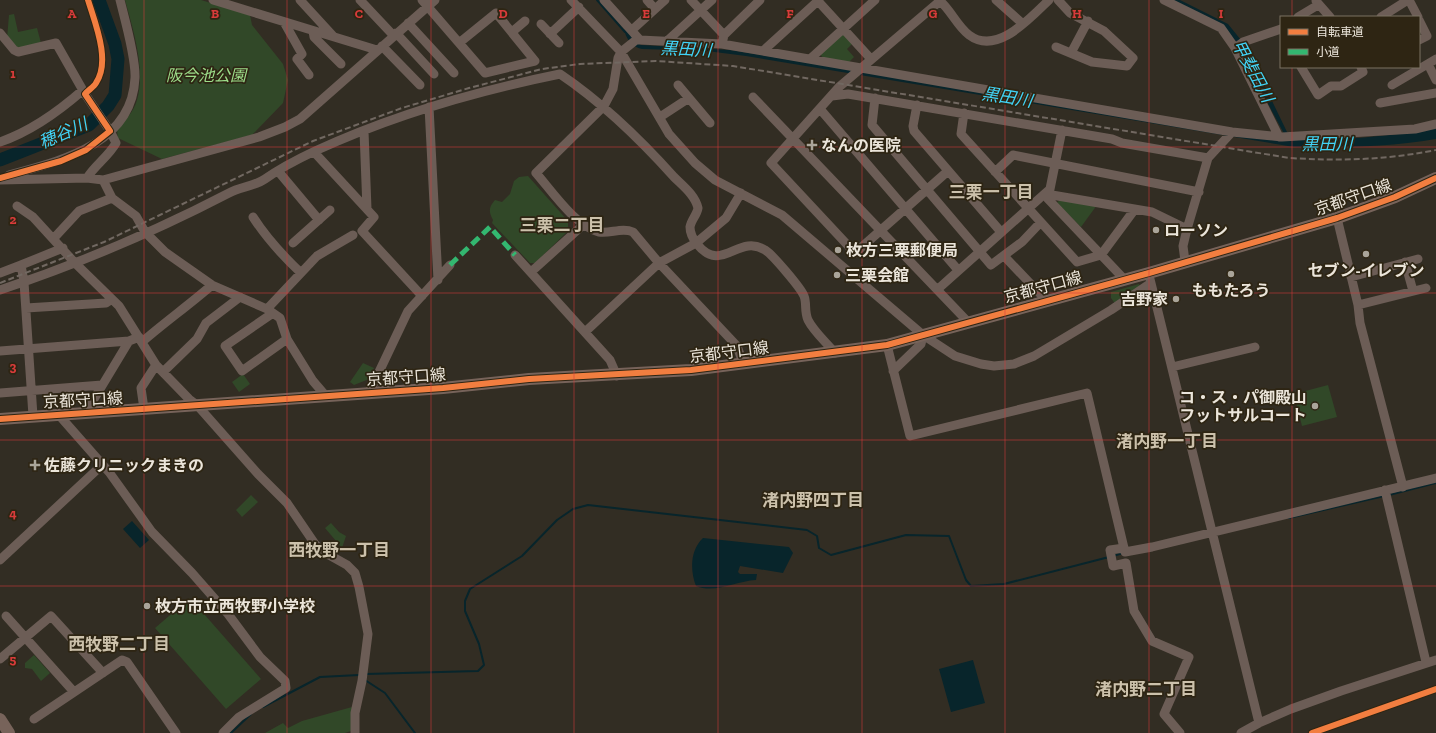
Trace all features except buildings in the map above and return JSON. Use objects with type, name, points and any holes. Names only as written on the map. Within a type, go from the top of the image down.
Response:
[{"type":"main road","name":"京都守口線","points":[[0,419],[58,414],[86,414],[144,410],[325,395],[443,388],[529,379],[617,376],[691,370],[835,353],[887,345],[1124,279],[1150,278],[1185,261],[1337,218],[1395,197],[1436,178]]},
{"type":"main road","points":[[0,719],[9,733]]},
{"type":"street","points":[[0,179],[61,161],[86,150],[110,132],[122,117],[128,107],[133,93],[135,77],[126,21],[120,0]]},
{"type":"street","points":[[213,0],[242,5],[284,22],[335,38],[379,48],[420,85]]},
{"type":"street","points":[[300,0],[335,38]]},
{"type":"street","points":[[360,0],[434,74]]},
{"type":"street","points":[[571,0],[621,52],[674,140],[695,163],[715,180],[782,215],[923,335],[960,358],[987,365],[1009,365],[1034,356],[1111,310],[1150,278],[1259,722]]},
{"type":"street","points":[[604,0],[632,30],[636,41]]},
{"type":"street","points":[[647,0],[655,9]]},
{"type":"street","points":[[632,30],[665,0]]},
{"type":"street","points":[[691,0],[701,10],[723,40]]},
{"type":"street","points":[[667,41],[712,0]]},
{"type":"street","points":[[723,40],[760,0]]},
{"type":"street","points":[[763,51],[818,0],[871,59]]},
{"type":"street","points":[[810,59],[874,0]]},
{"type":"street","points":[[948,171],[855,253],[771,163],[857,71],[940,0],[970,35],[984,41],[1001,39],[1023,24],[1049,0]]},
{"type":"street","points":[[996,0],[1023,24]]},
{"type":"street","points":[[1056,47],[1092,62],[1127,66],[1133,58],[1104,31],[1088,21],[1070,13],[1058,0]]},
{"type":"street","points":[[1164,0],[1221,28],[1238,45],[1280,137]]},
{"type":"street","points":[[1181,9],[1186,0]]},
{"type":"street","points":[[1382,16],[1404,1],[1417,16]]},
{"type":"street","points":[[0,179],[86,178],[103,180],[245,142],[289,126],[300,119],[408,23],[428,2],[459,42],[485,73],[535,61],[496,13],[459,42]]},
{"type":"street","points":[[1299,16],[1317,2],[1329,16]]},
{"type":"street","points":[[550,34],[579,7]]},
{"type":"street","points":[[512,32],[525,21]]},
{"type":"street","points":[[1071,53],[1088,21]]},
{"type":"street","points":[[284,22],[302,54],[297,60],[309,75]]},
{"type":"street","points":[[1420,22],[1427,36],[1420,40]]},
{"type":"street","points":[[408,23],[454,73]]},
{"type":"street","points":[[541,24],[559,43]]},
{"type":"street","points":[[313,31],[314,38],[341,64]]},
{"type":"street","points":[[1238,45],[1280,31]]},
{"type":"street","points":[[0,33],[14,50],[18,52],[56,43],[84,92],[110,132],[116,143],[110,154],[91,170],[86,178]]},
{"type":"street","points":[[743,363],[737,346],[659,263],[633,232],[628,230],[604,232],[583,225],[536,173],[604,106],[613,89],[618,58],[621,52],[636,41],[723,40],[763,51],[810,59],[857,71],[1229,135],[1280,137],[1292,135],[1401,130],[1436,124]]},
{"type":"street","points":[[1392,85],[1436,59]]},
{"type":"street","points":[[1428,64],[1436,80]]},
{"type":"street","points":[[1302,68],[1318,95],[1331,86],[1341,86],[1359,76],[1364,72],[1362,68]]},
{"type":"street","points":[[0,290],[75,263],[235,190],[265,179],[314,152],[364,130],[429,107],[506,85],[560,74],[604,106],[656,157],[696,202],[697,214],[690,229],[696,243],[707,255],[718,257],[746,246],[764,249],[773,256],[804,297],[804,310],[808,321],[835,353]]},
{"type":"street","points":[[678,85],[710,123]]},
{"type":"street","points":[[0,142],[19,135],[62,108],[84,92]]},
{"type":"street","points":[[832,96],[848,94],[875,98],[1062,130],[1208,158]]},
{"type":"street","points":[[1380,102],[1436,94]]},
{"type":"street","points":[[753,97],[794,138],[968,322]]},
{"type":"street","points":[[660,117],[689,98]]},
{"type":"street","points":[[875,98],[872,125],[978,252],[991,265],[1022,242],[1040,223]]},
{"type":"street","points":[[917,105],[913,126],[914,131],[1001,232]]},
{"type":"street","points":[[429,107],[438,280]]},
{"type":"street","points":[[820,109],[958,270]]},
{"type":"street","points":[[964,114],[961,134],[1028,210],[1077,262],[1101,255],[1135,209]]},
{"type":"street","points":[[364,130],[367,210]]},
{"type":"street","points":[[938,289],[1050,189],[1062,130]]},
{"type":"street","points":[[1185,261],[1183,246],[1208,158],[1229,135]]},
{"type":"street","points":[[314,152],[374,217],[362,231],[422,296]]},
{"type":"street","points":[[995,172],[1013,155],[1199,192]]},
{"type":"street","points":[[278,171],[319,220]]},
{"type":"street","points":[[103,180],[112,198],[136,216],[145,232],[164,252],[212,285],[240,296],[270,311],[280,318],[287,339],[313,381],[325,395]]},
{"type":"street","points":[[585,332],[659,263],[696,243],[726,218],[741,193]]},
{"type":"street","points":[[1046,194],[1152,212],[1187,229]]},
{"type":"street","points":[[1046,194],[1048,199],[1124,279]]},
{"type":"street","points":[[54,238],[79,211],[112,198]]},
{"type":"street","points":[[17,206],[33,217],[54,238],[75,263],[119,306],[156,365],[197,405],[258,474],[287,503],[294,511],[302,527],[315,544],[322,551],[347,565],[355,573],[368,634],[362,676],[354,713],[355,733]]},
{"type":"street","points":[[293,243],[330,210]]},
{"type":"street","points":[[253,217],[264,234],[279,252],[301,273]]},
{"type":"street","points":[[1337,218],[1358,305],[1360,323],[1403,487]]},
{"type":"street","points":[[531,272],[583,225]]},
{"type":"street","points":[[287,339],[242,371],[226,346],[270,311],[317,256],[353,235]]},
{"type":"street","points":[[0,273],[63,248]]},
{"type":"street","points":[[515,255],[610,360],[617,376]]},
{"type":"street","points":[[1004,256],[1046,300]]},
{"type":"street","points":[[1351,277],[1418,259]]},
{"type":"street","points":[[1405,262],[1412,291]]},
{"type":"street","points":[[21,265],[24,282],[33,416]]},
{"type":"street","points":[[369,393],[408,311],[438,280],[450,265]]},
{"type":"street","points":[[0,351],[140,340],[173,315],[181,312],[212,285]]},
{"type":"street","points":[[1358,305],[1426,288]]},
{"type":"street","points":[[163,372],[197,338],[206,323],[240,296]]},
{"type":"street","points":[[26,308],[106,303],[112,299]]},
{"type":"street","points":[[893,371],[921,344],[923,335]]},
{"type":"street","points":[[86,414],[129,341]]},
{"type":"street","points":[[887,345],[910,436],[1087,393],[1125,552],[1213,537],[1385,490],[1403,487],[1436,478]]},
{"type":"street","points":[[1172,367],[1255,347]]},
{"type":"street","points":[[144,410],[141,388],[156,365]]},
{"type":"street","points":[[0,393],[102,385]]},
{"type":"street","points":[[58,414],[102,465],[132,503],[152,532],[192,573],[228,614],[260,657],[285,681],[286,688],[239,717],[223,733]]},
{"type":"street","points":[[0,560],[102,465]]},
{"type":"street","points":[[1385,490],[1426,662]]},
{"type":"street","points":[[1124,548],[1110,550],[1110,553],[1113,566],[1126,563],[1134,611],[1152,641],[1188,657],[1164,714],[1180,733]]},
{"type":"street","points":[[6,616],[74,692]]},
{"type":"street","points":[[0,659],[51,616],[103,673]]},
{"type":"street","points":[[34,719],[122,660],[127,662],[176,733]]},
{"type":"street","points":[[1241,733],[1259,722],[1341,690],[1436,660]]},
{"type":"green space","name":"阪今池公園","points":[[125,0],[201,0],[250,15],[252,25],[283,64],[288,80],[283,103],[252,135],[162,159],[118,138],[117,131],[136,104],[140,76],[132,24]]},
{"type":"green space","points":[[14,14],[18,32],[37,28],[41,43],[26,48],[16,48],[7,39],[9,15]]},
{"type":"green space","points":[[843,33],[853,43],[847,49],[854,57],[849,62],[823,58],[820,54]]},
{"type":"green space","points":[[528,176],[568,221],[568,231],[535,263],[530,263],[492,223],[493,220],[490,212],[491,205],[495,200],[502,202],[510,194],[514,181],[519,177]]},
{"type":"green space","points":[[1060,199],[1097,205],[1081,227],[1057,203]]},
{"type":"green space","points":[[1139,284],[1140,287],[1116,305],[1111,298],[1111,292]]},
{"type":"green space","points":[[363,363],[374,368],[369,379],[354,385],[350,382]]},
{"type":"green space","points":[[243,374],[250,384],[239,392],[232,382]]},
{"type":"green space","name":"コ・ス・パ御殿山 フットサルコート","points":[[1328,385],[1337,417],[1302,426],[1294,394]]},
{"type":"green space","points":[[251,495],[258,502],[242,517],[236,510]]},
{"type":"green space","points":[[331,523],[339,532],[346,536],[342,548],[325,528]]},
{"type":"green space","points":[[190,598],[261,679],[226,709],[155,628]]},
{"type":"green space","points":[[34,655],[50,673],[41,681],[32,669],[25,668],[25,663]]},
{"type":"green space","points":[[352,707],[351,731],[345,733],[265,733],[283,723],[288,728],[302,721]]},
{"type":"water","name":"甲斐田川","points":[[1169,0],[1180,0],[1228,24],[1245,45],[1287,132],[1294,138],[1359,138],[1409,133],[1436,128],[1436,139],[1400,144],[1365,146],[1294,147],[746,56],[707,51],[642,49],[630,42],[624,28],[641,45],[730,50],[1288,141],[1235,42]]},
{"type":"water","points":[[132,521],[149,540],[140,548],[123,529]]},
{"type":"water","points":[[703,538],[789,547],[793,553],[783,573],[740,566],[738,572],[740,574],[757,574],[756,580],[718,588],[703,588],[696,586],[692,561],[696,548]]},
{"type":"water","points":[[973,660],[985,703],[951,712],[939,669]]},
{"type":"waterway","name":"穂谷川","points":[[0,160],[89,125],[108,106],[115,95],[118,59],[115,44],[99,0]]},
{"type":"waterway","name":"黒田川","points":[[597,0],[625,32]]},
{"type":"waterway","points":[[1389,495],[1436,483]]},
{"type":"waterway","points":[[1289,518],[1384,496]]},
{"type":"waterway","points":[[366,674],[478,671],[484,665],[479,644],[465,611],[465,601],[470,589],[522,556],[557,520],[573,509],[588,505],[807,530],[817,536],[819,548],[831,555],[906,535],[949,536],[966,580],[971,586],[1004,584],[1109,557]]},
{"type":"waterway","points":[[1113,556],[1123,553]]},
{"type":"waterway","points":[[263,707],[320,677],[359,675]]},
{"type":"waterway","points":[[365,680],[385,693],[415,733]]},
{"type":"waterway","points":[[231,733],[251,714]]},
{"type":"railway","points":[[0,283],[104,242],[313,141],[402,108],[469,88],[542,69],[580,64],[656,61],[733,66],[1289,158],[1363,159],[1399,156],[1436,150]]},
{"type":"marked path","points":[[450,265],[490,227],[515,255]]},
{"type":"cycle path","points":[[0,178],[61,161],[86,150],[110,131],[85,94],[96,83],[102,64],[102,53],[98,31],[88,0]]},
{"type":"cycle path","points":[[0,419],[443,388],[529,379],[691,370],[887,345],[1149,273],[1337,218],[1395,197],[1436,178]]},
{"type":"cycle path","points":[[1312,733],[1436,689]]},
{"type":"place","name":"なんの医院","points":[[812,145]]},
{"type":"place","name":"ローソン","points":[[1156,230]]},
{"type":"place","name":"枚方三栗郵便局","points":[[838,250]]},
{"type":"place","name":"セブン-イレブン","points":[[1366,254]]},
{"type":"place","name":"ももたろう","points":[[1231,274]]},
{"type":"place","name":"三栗会館","points":[[837,275]]},
{"type":"place","name":"吉野家","points":[[1176,299]]},
{"type":"place","name":"コ・ス・パ御殿山 フットサルコート","points":[[1315,406]]},
{"type":"place","name":"佐藤クリニックまきの","points":[[35,465]]},
{"type":"place","name":"枚方市立西牧野小学校","points":[[147,606]]},
{"type":"district","name":"三栗一丁目","points":[[991,192]]},
{"type":"district","name":"三栗二丁目","points":[[562,225]]},
{"type":"district","name":"渚内野一丁目","points":[[1167,441]]},
{"type":"district","name":"渚内野四丁目","points":[[813,500]]},
{"type":"district","name":"西牧野一丁目","points":[[339,550]]},
{"type":"district","name":"西牧野二丁目","points":[[119,644]]},
{"type":"district","name":"渚内野二丁目","points":[[1146,689]]}]
